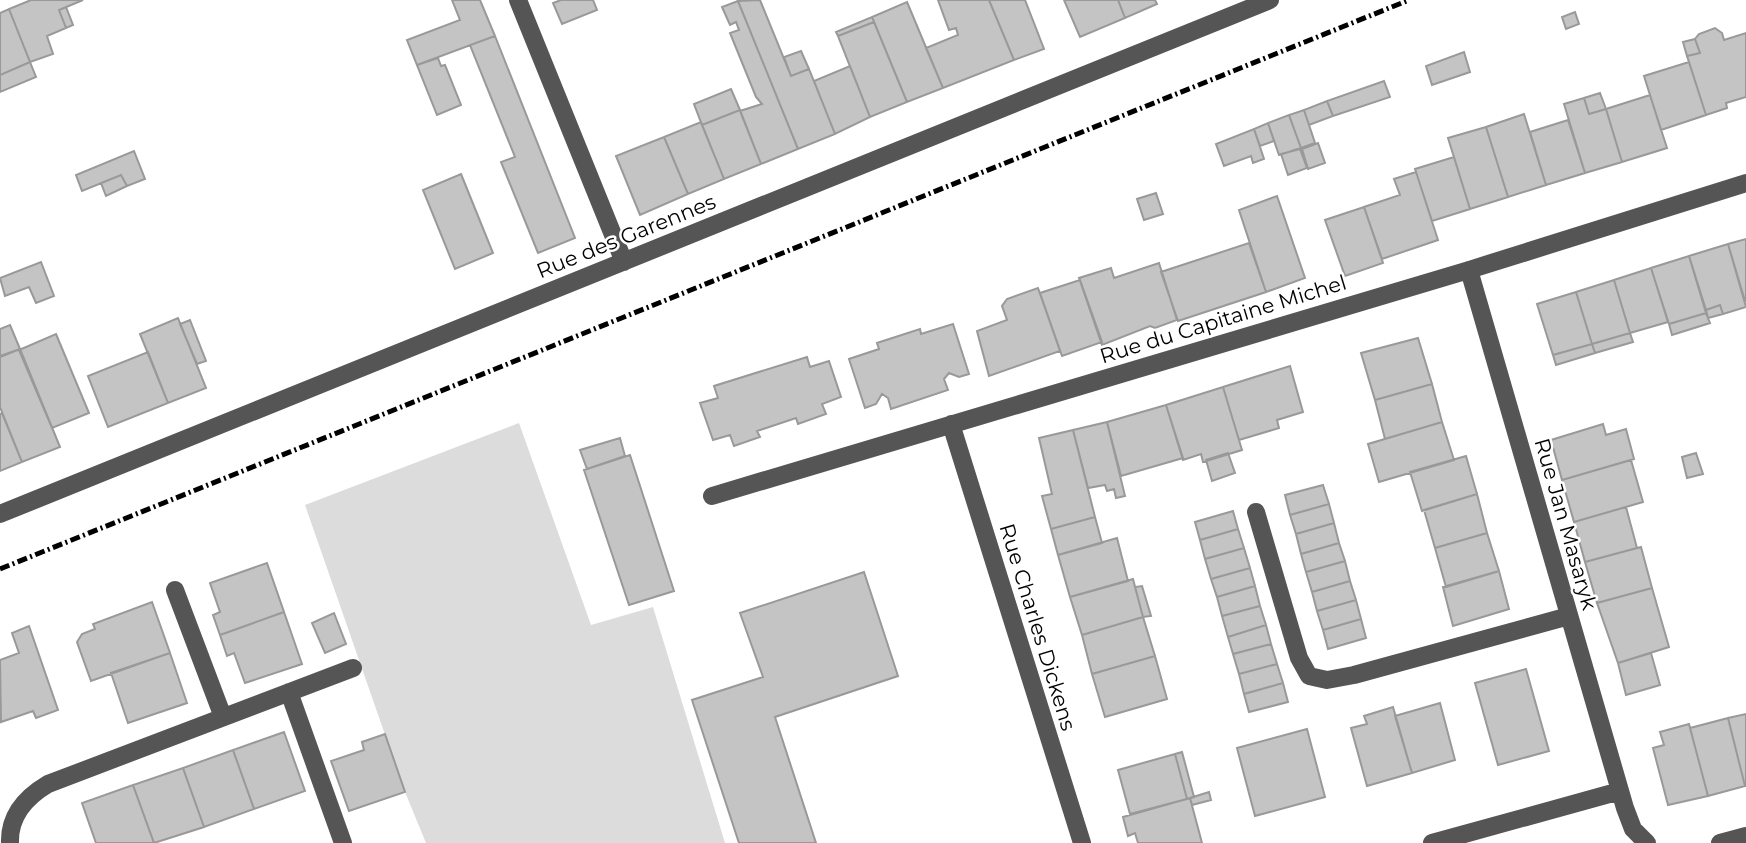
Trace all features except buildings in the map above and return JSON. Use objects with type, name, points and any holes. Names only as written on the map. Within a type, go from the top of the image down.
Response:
[{"type":"street","points":[[517,0],[624,262]]},
{"type":"street","name":"Rue des Garennes","points":[[0,514],[1270,0]]},
{"type":"street","name":"Rue du Capitaine Michel","points":[[712,496],[1469,270],[1746,183]]},
{"type":"street","name":"Rue Jan Masaryk","points":[[1469,270],[1620,791],[1633,830],[1647,843]]},
{"type":"street","name":"Rue Charles Dickens","points":[[951,424],[1083,843]]},
{"type":"street","points":[[1256,512],[1299,658],[1309,676],[1327,680],[1354,675],[1569,616]]},
{"type":"street","points":[[175,590],[223,717]]},
{"type":"street","points":[[10,843],[15,818],[37,791],[66,776],[353,668]]},
{"type":"street","points":[[289,692],[343,843]]},
{"type":"street","points":[[1432,843],[1620,791]]},
{"type":"street","points":[[1720,843],[1746,836]]},
{"type":"shaded area","points":[[519,423],[591,625],[653,607],[725,843],[426,843],[405,792],[305,505]]},
{"type":"railway","points":[[0,569],[1409,0]]}]
